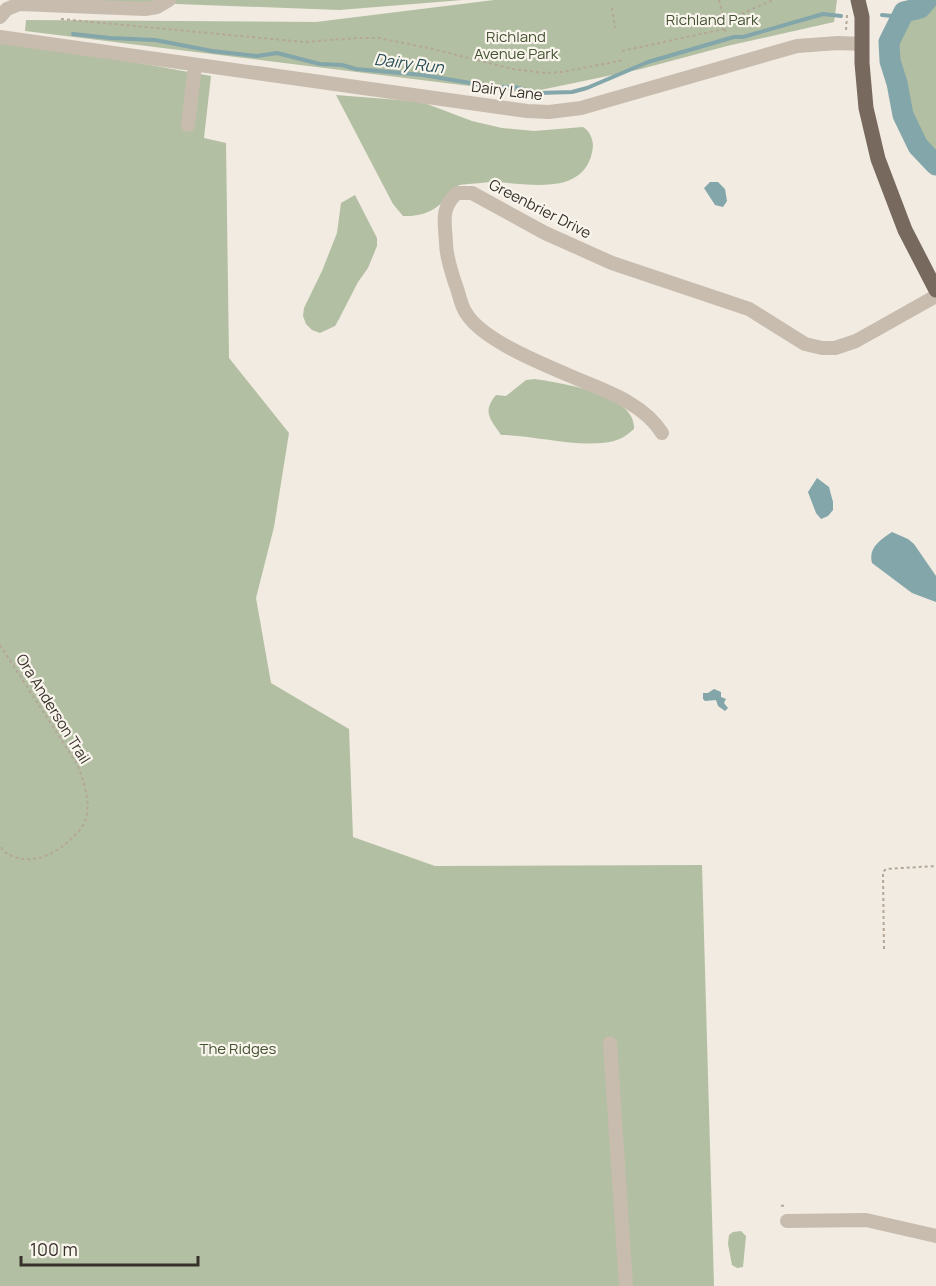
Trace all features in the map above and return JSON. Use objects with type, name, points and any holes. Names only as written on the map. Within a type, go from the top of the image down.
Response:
[{"type":"main road","points":[[858,0],[862,17],[866,108],[878,159],[905,230],[936,290]]},
{"type":"main road","points":[[862,17],[867,0]]},
{"type":"street","points":[[0,5],[7,4],[8,0]]},
{"type":"street","points":[[0,17],[6,9],[19,4],[145,9],[157,7],[169,0]]},
{"type":"street","name":"Dairy Lane","points":[[0,37],[195,66],[527,111],[549,112],[581,108],[797,46],[862,44]]},
{"type":"street","points":[[188,125],[195,66]]},
{"type":"street","name":"Greenbrier Drive","points":[[662,433],[653,421],[636,407],[600,388],[514,350],[482,330],[466,314],[446,249],[445,209],[449,201],[458,193],[472,193],[545,233],[612,263],[749,309],[805,344],[822,348],[835,348],[856,341],[936,296]]},
{"type":"street","points":[[610,1043],[626,1286]]},
{"type":"street","points":[[787,1221],[866,1220],[936,1236]]},
{"type":"path","points":[[719,0],[725,21],[724,29],[727,33]]},
{"type":"path","points":[[725,21],[773,0]]},
{"type":"path","points":[[612,8],[615,28]]},
{"type":"path","points":[[55,19],[296,41],[379,38],[513,69],[544,73],[562,72],[624,60]]},
{"type":"path","points":[[622,51],[724,29]]},
{"type":"path","name":"Ora Anderson Trail","points":[[0,645],[77,764],[85,785],[88,807],[86,820],[80,830],[54,853],[42,858],[19,859],[3,851],[0,844]]},
{"type":"path","points":[[884,949],[883,872],[886,869],[936,866]]},
{"type":"path","points":[[781,1206],[786,1205]]},
{"type":"green space","points":[[70,0],[463,0],[339,10]]},
{"type":"green space","name":"Richland Avenue Park","points":[[494,0],[837,0],[834,22],[727,46],[641,69],[526,93],[25,31],[26,20],[316,22]]},
{"type":"green space","points":[[936,0],[936,169],[919,153],[904,129],[884,47],[889,33],[900,21]]},
{"type":"green space","name":"The Ridges","points":[[0,38],[211,76],[204,138],[226,143],[229,358],[289,433],[274,527],[256,598],[271,683],[349,729],[353,837],[435,866],[702,865],[714,1286],[0,1286]]},
{"type":"green space","points":[[336,95],[412,101],[427,104],[472,121],[502,128],[534,131],[583,127],[590,135],[593,146],[589,162],[581,173],[569,180],[541,185],[497,182],[459,185],[447,198],[428,212],[403,216],[393,204]]},
{"type":"green space","points":[[355,195],[377,238],[377,246],[368,268],[335,326],[320,333],[312,330],[306,324],[303,316],[304,308],[337,233],[341,203]]},
{"type":"green space","points":[[535,379],[578,387],[611,399],[632,417],[634,429],[620,439],[601,443],[572,443],[501,435],[489,415],[489,406],[492,401],[496,395],[506,396],[526,380]]},
{"type":"green space","points":[[741,1231],[746,1236],[743,1267],[737,1268],[732,1265],[728,1244],[729,1235]]},
{"type":"water","points":[[710,182],[718,182],[725,189],[727,201],[723,207],[715,205],[704,188]]},
{"type":"water","points":[[817,478],[829,487],[833,502],[833,510],[821,519],[816,513],[808,492]]},
{"type":"water","points":[[892,532],[914,544],[936,576],[936,602],[912,593],[872,563],[873,549],[879,541]]},
{"type":"water","points":[[714,689],[721,692],[721,697],[726,699],[724,703],[728,708],[725,711],[718,706],[716,700],[705,701],[703,699],[703,693]]},
{"type":"waterway","points":[[927,0],[920,8],[904,12],[889,42],[890,61],[903,115],[918,146],[936,165]]},
{"type":"waterway","name":"Dairy Run","points":[[73,34],[155,40],[212,51],[257,56],[277,53],[320,64],[423,75],[494,87],[514,87],[538,93],[572,92],[648,62],[734,37],[743,37],[823,14],[841,16]]},
{"type":"waterway","name":"Dairy Run","points":[[882,15],[902,17]]},
{"type":"park label","name":"Richland Park","points":[[712,20]]}]
